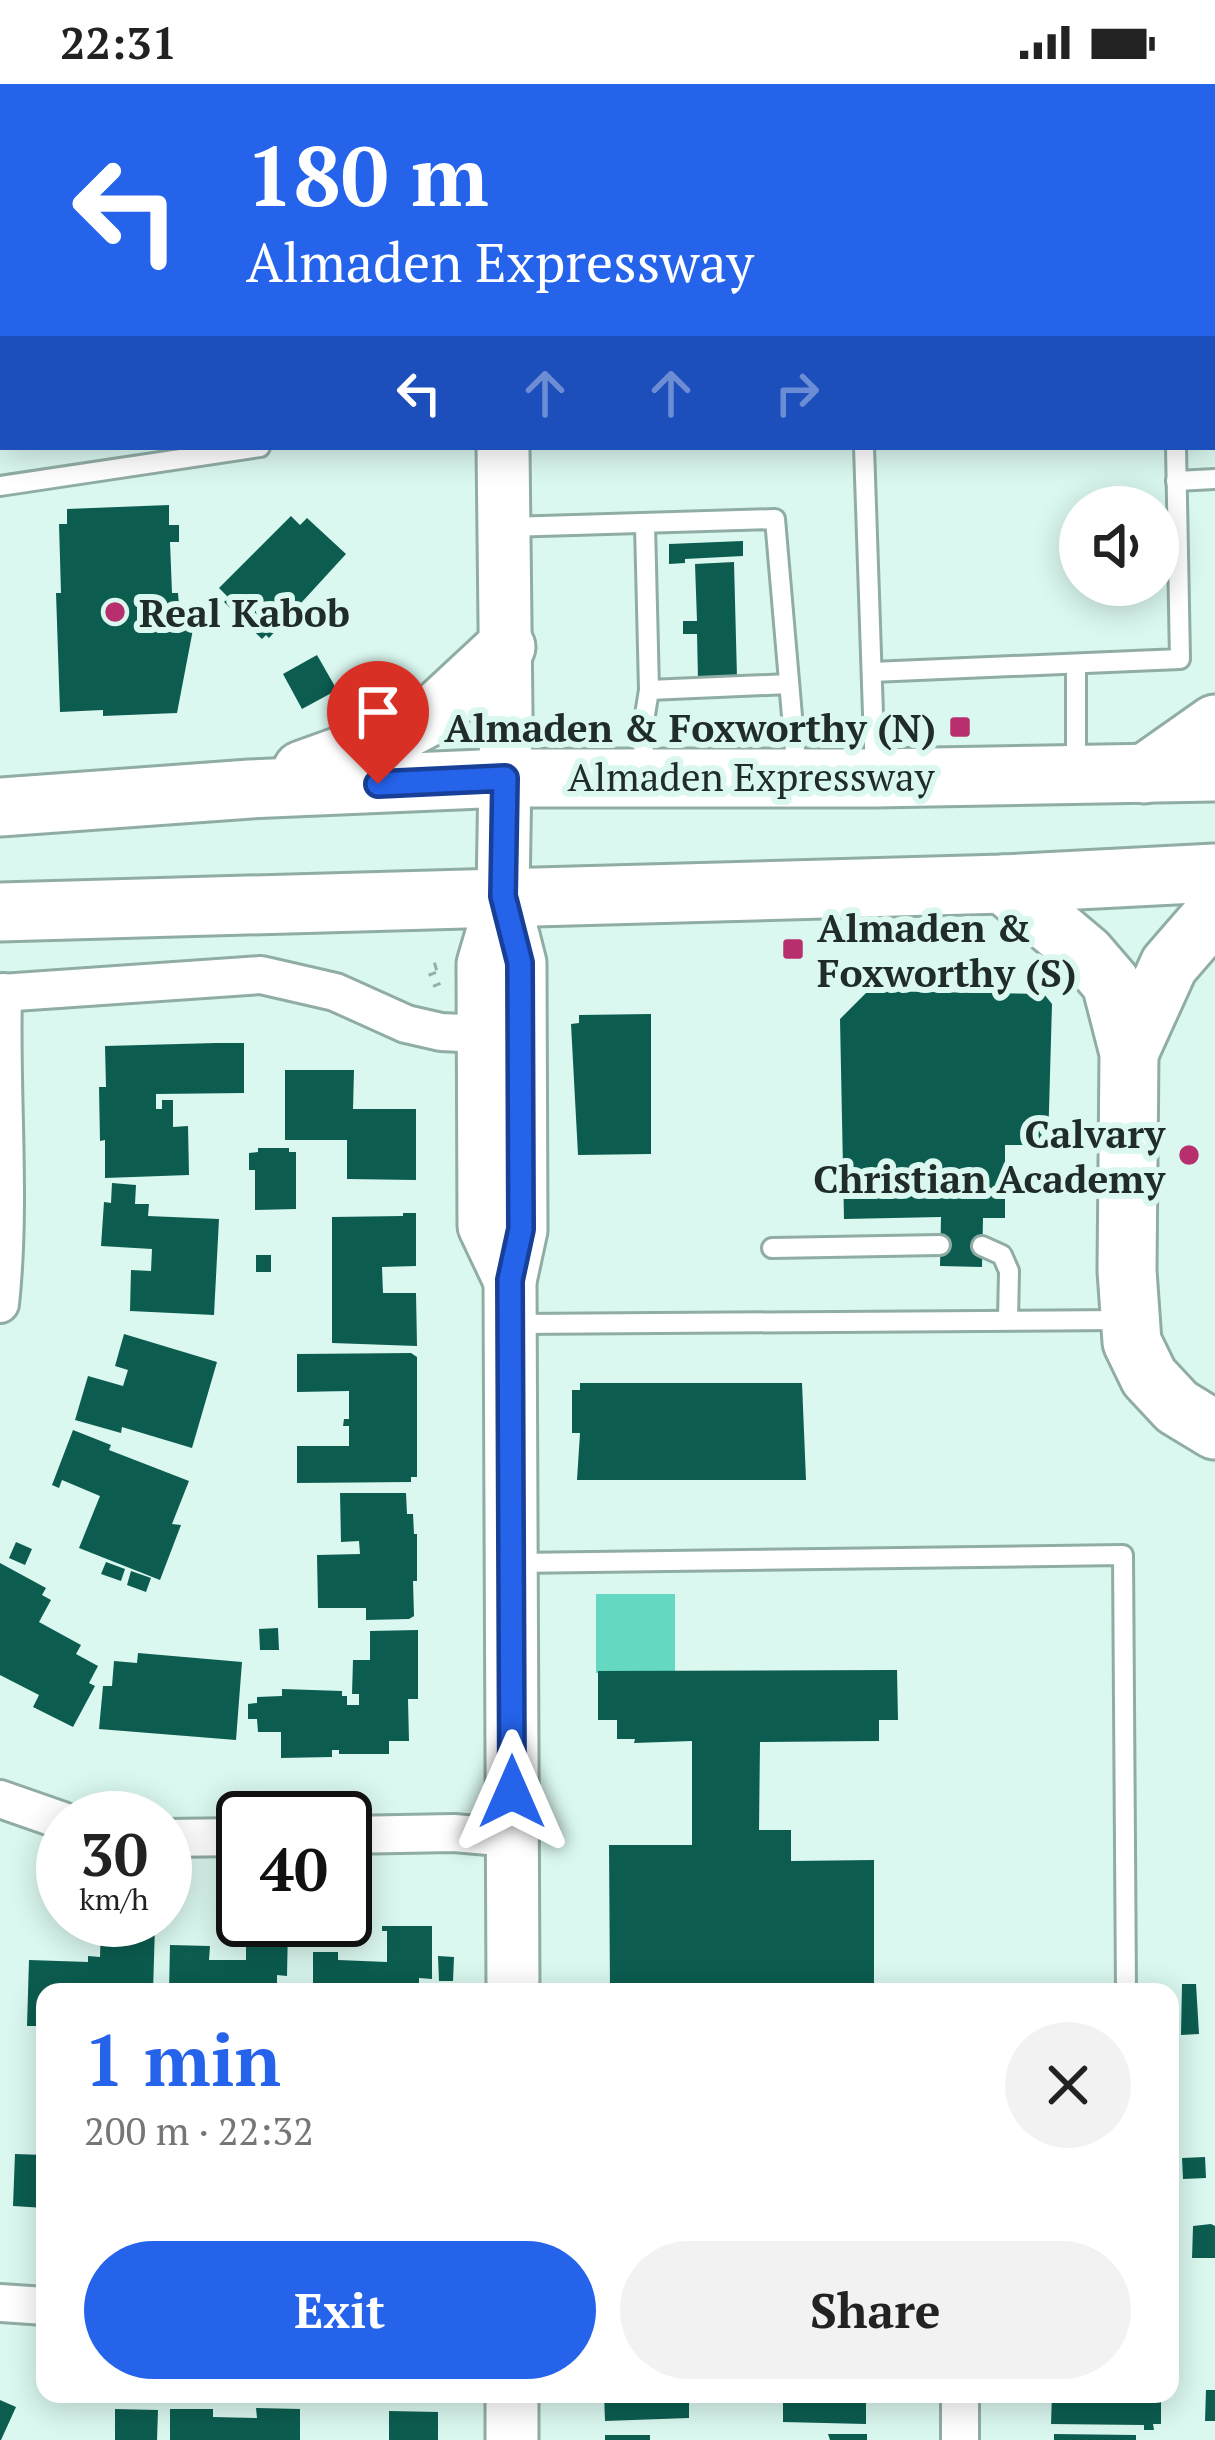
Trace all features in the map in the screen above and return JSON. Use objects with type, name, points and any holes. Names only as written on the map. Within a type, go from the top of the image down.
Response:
[{"type":"main road","points":[[250,789],[386,740],[434,714],[506,647]]},
{"type":"main road","points":[[1144,773],[1215,724]]},
{"type":"main road","name":"Almaden Expressway","points":[[0,807],[250,789],[505,778],[1215,772]]},
{"type":"main road","points":[[0,912],[1003,884],[1215,873]]},
{"type":"main road","points":[[1003,884],[1086,954],[1111,983],[1129,1053],[1132,1342],[1149,1377],[1178,1407],[1215,1430]]},
{"type":"main road","points":[[1129,1053],[1169,965],[1215,912]]},
{"type":"street","points":[[503,450],[503,896],[484,964],[484,1226],[511,1302]]},
{"type":"street","points":[[503,896],[520,963],[521,1229],[511,1302],[513,1983]]},
{"type":"street","points":[[0,1304],[6,1247],[2,992],[261,975],[335,992],[406,1024],[483,1034]]},
{"type":"street","points":[[0,1799],[36,1812]]},
{"type":"street","points":[[372,1835],[512,1838]]},
{"type":"street","points":[[0,2303],[36,2305]]},
{"type":"street","points":[[512,2403],[512,2440]]},
{"type":"street","points":[[960,2403],[960,2440]]},
{"type":"lane","points":[[0,486],[240,450]]},
{"type":"lane","points":[[864,450],[875,778]]},
{"type":"lane","points":[[872,672],[1180,659],[1176,450]]},
{"type":"lane","points":[[1176,481],[1215,479]]},
{"type":"lane","points":[[504,527],[775,519],[798,778]]},
{"type":"lane","points":[[644,777],[643,727],[649,690],[645,525]]},
{"type":"lane","points":[[1076,664],[1076,773]]},
{"type":"lane","points":[[649,690],[789,684]]},
{"type":"lane","points":[[772,1248],[940,1245]]},
{"type":"lane","points":[[982,1246],[1002,1255],[1009,1271],[1009,1320]]},
{"type":"lane","points":[[511,1302],[1129,1320]]},
{"type":"lane","points":[[512,1563],[1123,1555],[1126,1983]]},
{"type":"green space","points":[[596,1594],[675,1594],[675,1673],[596,1673]]},
{"type":"building","name":"Real Kabob","points":[[169,505],[169,525],[179,525],[179,542],[170,542],[172,593],[178,593],[179,605],[173,605],[173,625],[191,625],[190,619],[195,619],[177,713],[103,716],[103,710],[60,712],[59,524],[67,524],[67,509]]},
{"type":"building","points":[[291,516],[300,525],[307,518],[346,554],[269,638],[262,639],[224,602],[229,598],[219,588]]},
{"type":"building","points":[[743,541],[743,556],[669,564],[669,544]]},
{"type":"building","points":[[734,562],[737,678],[698,679],[697,634],[683,634],[683,621],[697,621],[695,564]]},
{"type":"building","points":[[317,655],[337,690],[302,709],[283,674]]},
{"type":"building","points":[[868,991],[1044,994],[1052,1004],[1048,1145],[1005,1145],[1005,1218],[983,1218],[982,1267],[940,1266],[941,1217],[844,1219],[840,1019]]},
{"type":"building","points":[[651,1014],[651,1154],[578,1155],[571,1024],[579,1023],[579,1015]]},
{"type":"building","points":[[244,1043],[244,1093],[156,1094],[156,1109],[162,1109],[162,1100],[173,1100],[173,1127],[188,1126],[189,1175],[105,1178],[99,1087],[106,1087],[105,1046]]},
{"type":"building","points":[[285,1070],[354,1070],[353,1109],[416,1109],[416,1180],[347,1179],[347,1140],[285,1140]]},
{"type":"building","points":[[258,1148],[296,1152],[296,1209],[255,1210],[255,1170],[249,1170],[249,1153]]},
{"type":"building","points":[[112,1183],[136,1185],[135,1204],[149,1204],[148,1216],[219,1219],[214,1315],[130,1311],[131,1270],[151,1271],[152,1249],[101,1246],[104,1202],[111,1203]]},
{"type":"building","points":[[416,1213],[416,1266],[382,1267],[383,1293],[416,1293],[417,1346],[332,1343],[332,1217]]},
{"type":"building","points":[[256,1255],[271,1255],[271,1272],[256,1272]]},
{"type":"building","points":[[124,1334],[217,1362],[192,1448],[122,1427],[121,1433],[75,1420],[88,1376],[123,1386],[128,1370],[115,1366]]},
{"type":"building","points":[[411,1353],[417,1357],[417,1477],[411,1477],[411,1482],[297,1483],[297,1446],[349,1446],[349,1426],[343,1426],[344,1419],[349,1419],[349,1391],[297,1392],[297,1354]]},
{"type":"building","points":[[580,1383],[802,1383],[806,1480],[577,1480],[580,1433],[572,1433],[572,1390],[580,1390]]},
{"type":"building","points":[[73,1430],[111,1445],[109,1450],[189,1481],[172,1524],[181,1525],[160,1580],[79,1548],[100,1496],[62,1480],[59,1488],[52,1485]]},
{"type":"building","points":[[340,1493],[406,1493],[407,1514],[413,1514],[417,1534],[414,1616],[409,1619],[366,1620],[366,1608],[318,1608],[317,1555],[360,1554],[359,1541],[341,1542]]},
{"type":"building","points":[[16,1542],[32,1549],[25,1565],[9,1558]]},
{"type":"building","points":[[106,1562],[125,1569],[121,1581],[101,1574]]},
{"type":"building","points":[[0,1563],[46,1588],[42,1595],[51,1600],[39,1622],[81,1645],[76,1654],[98,1666],[89,1683],[95,1686],[73,1727],[33,1707],[39,1695],[0,1675]]},
{"type":"building","points":[[131,1571],[151,1578],[146,1592],[127,1585]]},
{"type":"building","points":[[278,1628],[279,1650],[260,1650],[259,1629]]},
{"type":"building","points":[[418,1630],[418,1699],[408,1699],[409,1741],[389,1741],[389,1754],[332,1750],[332,1757],[281,1758],[281,1732],[258,1732],[257,1719],[248,1719],[248,1704],[257,1703],[257,1697],[282,1696],[282,1689],[342,1691],[347,1705],[359,1705],[359,1694],[352,1694],[353,1660],[370,1660],[370,1631]]},
{"type":"building","points":[[138,1653],[242,1662],[236,1740],[99,1729],[103,1686],[112,1686],[114,1661],[137,1663]]},
{"type":"building","points":[[897,1670],[898,1720],[879,1720],[879,1741],[760,1742],[759,1830],[791,1830],[791,1861],[874,1860],[874,1983],[610,1983],[609,1845],[692,1845],[692,1741],[617,1739],[617,1720],[598,1720],[598,1671]]},
{"type":"building","points":[[382,1926],[432,1926],[432,1979],[313,1983],[313,1952],[338,1952],[338,1960],[387,1962],[387,1931]]},
{"type":"building","points":[[210,1946],[209,1960],[246,1960],[246,1947],[288,1947],[287,1976],[277,1975],[277,1983],[169,1983],[170,1947]]},
{"type":"building","points":[[100,1947],[154,1947],[153,1983],[36,1983],[36,2026],[27,2026],[29,1960],[88,1962],[88,1956],[100,1957]]},
{"type":"building","points":[[438,1956],[454,1957],[453,1981],[439,1981]]},
{"type":"building","points":[[1182,1984],[1196,1984],[1199,2034],[1181,2035]]},
{"type":"building","points":[[15,2154],[36,2155],[36,2207],[13,2206]]},
{"type":"building","points":[[1205,2157],[1206,2178],[1183,2179],[1182,2158]]},
{"type":"building","points":[[1193,2226],[1215,2226],[1215,2258],[1192,2258]]},
{"type":"building","points":[[1206,2390],[1215,2390],[1215,2421],[1205,2421]]},
{"type":"building","points":[[0,2400],[16,2407],[1,2440],[0,2440]]},
{"type":"building","points":[[604,2403],[689,2403],[689,2418],[605,2421]]},
{"type":"building","points":[[783,2403],[866,2403],[866,2424],[783,2422]]},
{"type":"building","points":[[1052,2403],[1161,2403],[1161,2424],[1153,2424],[1154,2430],[1144,2430],[1144,2425],[1051,2424]]},
{"type":"building","points":[[256,2408],[300,2409],[300,2440],[170,2440],[170,2409],[213,2409],[213,2417],[257,2418]]},
{"type":"building","points":[[115,2409],[158,2410],[157,2440],[115,2440]]},
{"type":"building","points":[[389,2411],[438,2412],[438,2440],[389,2440]]},
{"type":"building","points":[[828,2434],[867,2434],[867,2440],[830,2440]]},
{"type":"building","points":[[1054,2434],[1136,2435],[1136,2440],[1054,2440]]},
{"type":"building","points":[[605,2435],[650,2435],[650,2440],[605,2440]]},
{"type":"place","name":"Real Kabob","points":[[115,612]]},
{"type":"place","name":"Almaden & Foxworthy (N)","points":[[960,727]]},
{"type":"place","name":"Almaden & Foxworthy (S)","points":[[793,949]]},
{"type":"place","name":"Calvary Christian Academy","points":[[1189,1155]]},
{"type":"route","points":[[378,784],[505,778],[503,896],[520,963],[521,1229],[510,1280],[512,1792]]}]
